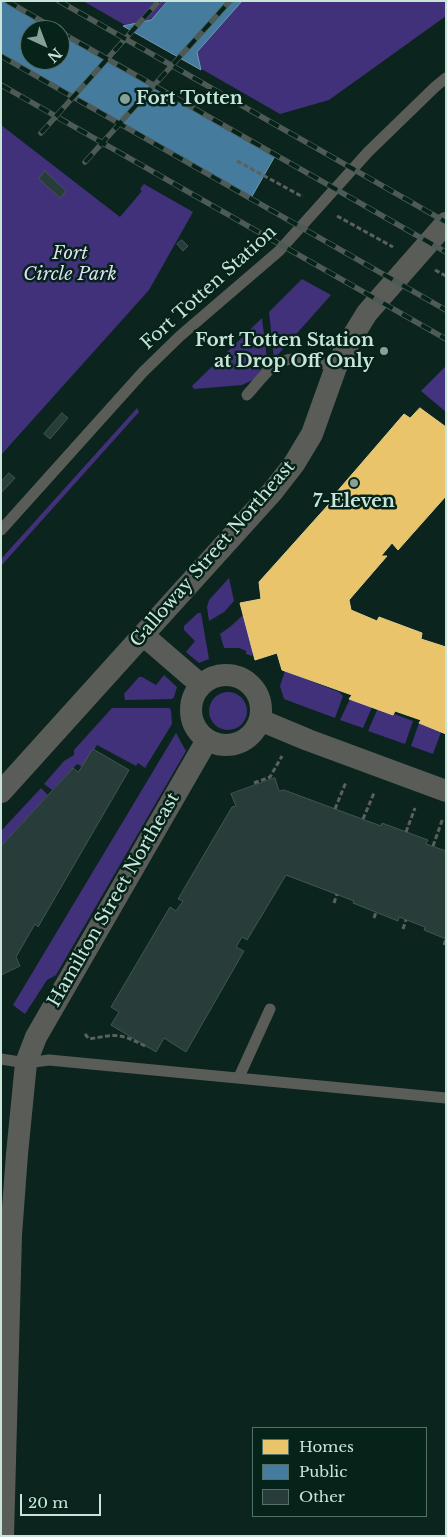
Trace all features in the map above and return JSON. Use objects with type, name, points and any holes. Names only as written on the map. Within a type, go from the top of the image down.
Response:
[{"type":"street","name":"Galloway Street Northeast","points":[[1,792],[273,491],[294,464],[312,434],[336,367],[367,313],[446,223]]},
{"type":"street","points":[[143,635],[201,685]]},
{"type":"street","points":[[221,675],[233,675],[244,679],[253,687],[259,697],[261,708],[260,720],[255,730],[238,743],[228,745],[217,744],[207,740],[193,724],[191,704],[194,694],[210,678],[221,675]]},
{"type":"street","points":[[260,720],[308,740],[446,791]]},
{"type":"street","name":"Hamilton Street Northeast","points":[[3,1536],[5,1277],[26,1063],[39,1031],[207,740]]},
{"type":"lane","name":"Fort Totten Station","points":[[1,530],[142,372],[180,336],[273,256],[368,152],[446,78]]},
{"type":"lane","points":[[247,395],[271,368],[288,358],[336,367]]},
{"type":"lane","points":[[239,1077],[270,1009]]},
{"type":"lane","points":[[1,1059],[26,1063],[49,1060],[446,1098]]},
{"type":"path","points":[[237,161],[446,276]]},
{"type":"path","points":[[254,783],[270,777],[284,754]]},
{"type":"path","points":[[335,809],[346,782]]},
{"type":"path","points":[[363,819],[374,793]]},
{"type":"path","points":[[406,832],[415,808]]},
{"type":"path","points":[[433,846],[443,818]]},
{"type":"path","points":[[334,903],[337,894]]},
{"type":"path","points":[[374,918],[376,912]]},
{"type":"path","points":[[403,929],[406,920]]},
{"type":"path","points":[[444,945],[446,939]]},
{"type":"path","points":[[85,1034],[89,1039],[112,1035],[125,1036],[145,1046]]},
{"type":"green space","points":[[83,1],[446,1],[446,16],[329,100],[280,114]]},
{"type":"green space","name":"Fort Circle Park","points":[[1,125],[120,217],[142,191],[140,189],[144,184],[193,212],[149,290],[1,455]]},
{"type":"green space","points":[[302,279],[331,295],[274,359],[269,312]]},
{"type":"green space","points":[[262,318],[268,367],[257,378],[242,385],[194,389],[192,386]]},
{"type":"green space","points":[[137,408],[139,412],[1,566],[1,559]]},
{"type":"green space","points":[[229,578],[234,601],[224,612],[209,621],[207,607],[209,600]]},
{"type":"green space","points":[[198,613],[201,613],[209,659],[199,663],[186,652],[195,641],[184,630],[184,626]]},
{"type":"green space","points":[[245,613],[252,656],[239,648],[224,648],[220,634]]},
{"type":"green space","points":[[285,671],[339,692],[343,696],[335,718],[284,699],[280,686]]},
{"type":"green space","points":[[164,675],[177,687],[172,699],[125,700],[124,694],[139,677],[156,685]]},
{"type":"green space","points":[[228,692],[241,698],[247,711],[241,724],[228,730],[215,724],[209,711],[215,698]]},
{"type":"green space","points":[[350,699],[372,707],[363,728],[340,720]]},
{"type":"green space","points":[[112,708],[169,708],[171,710],[172,724],[145,768],[138,763],[136,766],[97,745],[83,767],[77,764],[52,790],[44,784],[64,761],[74,755],[74,750]]},
{"type":"green space","points":[[378,708],[413,721],[405,744],[368,731]]},
{"type":"green space","points":[[419,723],[441,732],[433,754],[411,746]]},
{"type":"green space","points":[[176,733],[186,751],[56,975],[47,980],[25,1014],[13,1005]]},
{"type":"green space","points":[[41,788],[48,795],[1,846],[1,831]]},
{"type":"shaded area","points":[[446,366],[446,412],[421,391]]},
{"type":"building: Homes","points":[[420,408],[446,427],[446,496],[398,550],[392,543],[381,556],[387,556],[349,600],[351,610],[377,621],[379,617],[422,633],[421,639],[446,647],[446,734],[419,723],[421,720],[395,711],[393,715],[349,699],[352,695],[282,670],[277,653],[255,660],[240,603],[261,599],[259,582],[329,504],[331,509],[341,499],[335,494],[404,414],[410,418]]},
{"type":"building: Public","points":[[1,1],[4,1],[37,20],[20,20],[20,67],[1,56]]},
{"type":"building: Public","points":[[168,1],[242,1],[197,52],[201,70],[123,26],[151,20]]},
{"type":"building: Public","points":[[70,39],[275,156],[251,198],[26,70],[70,70]]},
{"type":"building: Other","points":[[45,171],[66,191],[60,198],[39,179]]},
{"type":"building: Other","points":[[182,240],[188,246],[183,251],[177,244]]},
{"type":"building: Other","points":[[62,413],[68,418],[50,439],[44,434]]},
{"type":"building: Other","points":[[9,473],[15,478],[1,493],[1,482]]},
{"type":"building: Other","points":[[93,749],[129,770],[38,927],[35,924],[16,957],[20,966],[1,975],[1,846],[73,768],[78,772]]},
{"type":"building: Other","points":[[275,778],[279,791],[284,790],[381,826],[382,823],[428,840],[426,844],[446,851],[446,939],[424,930],[425,927],[399,917],[398,921],[353,903],[354,901],[286,875],[247,940],[242,937],[236,947],[244,951],[186,1052],[164,1038],[156,1052],[111,1025],[119,1012],[111,1007],[170,907],[176,911],[183,901],[178,899],[232,807],[236,806],[231,794]]},
{"type":"railway","points":[[7,1],[40,20]]},
{"type":"railway","points":[[59,1],[446,222]]},
{"type":"railway","points":[[41,133],[159,1]]},
{"type":"railway","points":[[85,162],[230,1]]},
{"type":"railway","points":[[70,38],[446,252]]},
{"type":"railway","points":[[1,56],[446,310]]},
{"type":"railway","points":[[1,85],[446,339]]},
{"type":"place","name":"Fort Totten","points":[[125,99]]},
{"type":"place","name":"Fort Totten Station at Drop Off Only","points":[[384,351]]},
{"type":"place","name":"7-Eleven","points":[[354,483]]}]
